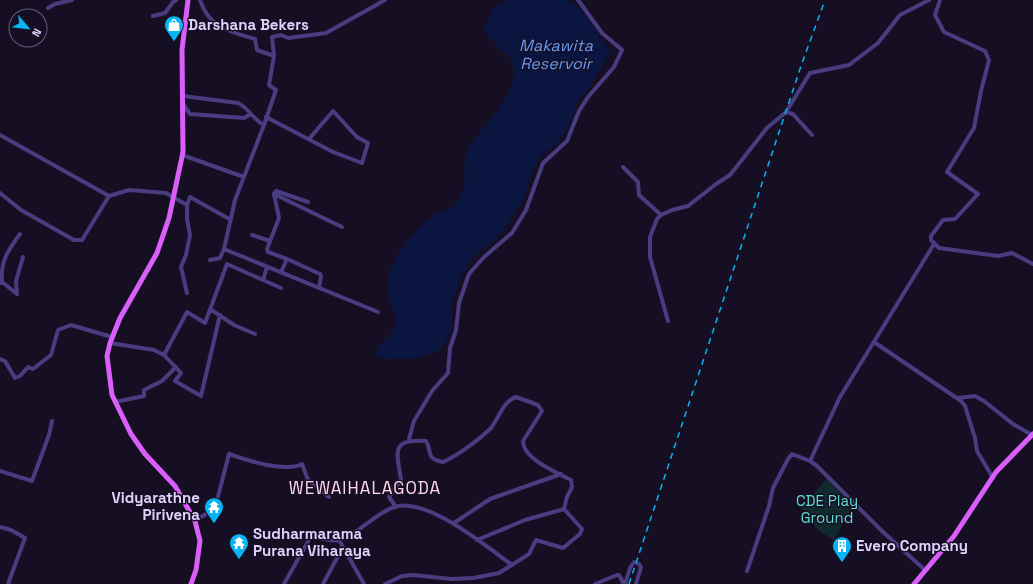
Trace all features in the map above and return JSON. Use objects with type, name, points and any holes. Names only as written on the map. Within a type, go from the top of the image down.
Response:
[{"type":"main road","points":[[188,0],[182,50],[182,155],[174,197],[169,218],[157,253],[120,318],[111,340],[107,356],[112,395],[130,434],[145,454],[176,486],[195,521],[200,541],[196,570],[191,584]]},
{"type":"main road","points":[[914,584],[954,536],[993,478],[1033,435]]},
{"type":"street","points":[[48,8],[55,4],[72,0]]},
{"type":"street","points":[[153,16],[165,13],[176,0]]},
{"type":"street","points":[[200,0],[209,18],[218,27],[254,39],[258,50],[274,56]]},
{"type":"street","points":[[210,260],[220,258],[224,249],[235,200],[276,90],[269,85],[274,56],[272,37],[281,35],[288,38],[326,33],[385,0]]},
{"type":"street","points":[[409,439],[414,421],[432,391],[448,374],[450,348],[456,330],[459,303],[469,274],[484,257],[512,233],[526,210],[543,163],[566,142],[579,111],[588,96],[614,67],[622,50],[602,33],[578,0]]},
{"type":"street","points":[[668,321],[650,257],[649,246],[652,230],[661,215],[688,206],[716,184],[730,176],[767,128],[786,112],[810,73],[849,65],[878,44],[900,15],[929,0]]},
{"type":"street","points":[[940,0],[936,15],[944,32],[985,51],[989,60],[974,128],[947,172],[978,194],[955,219],[943,220],[931,236],[934,244],[938,248],[998,256],[1012,253],[1033,264]]},
{"type":"street","points":[[183,96],[238,103],[245,106],[258,122],[264,125]]},
{"type":"street","points":[[183,104],[190,114],[244,118],[251,114]]},
{"type":"street","points":[[266,116],[333,152],[362,163],[368,143],[357,138],[333,111],[309,139]]},
{"type":"street","points":[[786,112],[793,114],[812,135]]},
{"type":"street","points":[[0,134],[109,196]]},
{"type":"street","points":[[182,155],[244,177]]},
{"type":"street","points":[[623,167],[638,182],[639,195],[661,215]]},
{"type":"street","points":[[0,193],[21,210],[74,240],[82,240],[109,196],[129,190],[166,193],[187,205]]},
{"type":"street","points":[[274,194],[276,191],[308,202]]},
{"type":"street","points":[[274,194],[342,227]]},
{"type":"street","points":[[274,194],[279,218],[267,249],[268,252],[320,274],[321,276],[318,288]]},
{"type":"street","points":[[187,293],[181,267],[186,255],[190,235],[187,219],[187,205],[190,197],[231,220]]},
{"type":"street","points":[[20,234],[4,257],[0,271],[1,282],[17,294],[16,281],[23,257]]},
{"type":"street","points":[[252,235],[270,241]]},
{"type":"street","points":[[810,461],[840,397],[934,244]]},
{"type":"street","points":[[224,249],[378,312]]},
{"type":"street","points":[[281,272],[286,259]]},
{"type":"street","points":[[164,355],[187,312],[205,323],[226,264],[281,288]]},
{"type":"street","points":[[263,280],[268,267]]},
{"type":"street","points":[[210,309],[234,325],[255,334]]},
{"type":"street","points":[[0,359],[5,361],[14,378],[20,376],[28,367],[33,368],[51,355],[58,330],[70,325],[111,340],[154,350],[164,355],[181,373],[174,381],[201,396],[220,315]]},
{"type":"street","points":[[874,342],[957,398],[965,406],[975,438],[977,451],[993,478]]},
{"type":"street","points":[[115,402],[144,396],[144,390],[162,381],[176,367]]},
{"type":"street","points":[[957,398],[975,396],[984,401],[1013,424],[1033,435]]},
{"type":"street","points":[[396,507],[389,497],[401,480],[398,454],[402,443],[409,439],[426,441],[430,456],[435,460],[443,462],[485,433],[492,426],[510,399],[516,397],[538,405],[542,411],[523,441],[523,447],[526,452],[538,462],[571,480],[573,484],[564,509]]},
{"type":"street","points":[[0,471],[32,480],[49,435],[52,421]]},
{"type":"street","points":[[195,521],[216,508],[229,454],[268,465],[297,467],[302,464],[308,480],[329,496]]},
{"type":"street","points":[[746,571],[770,506],[773,488],[792,454],[796,454],[810,461],[883,532],[925,570]]},
{"type":"street","points":[[454,523],[490,499],[561,474]]},
{"type":"street","points":[[284,584],[310,538],[316,536],[339,540],[359,529],[383,512],[396,507],[405,506],[434,514],[454,523],[512,564]]},
{"type":"street","points":[[477,540],[525,520],[564,509]]},
{"type":"street","points":[[385,584],[402,576],[414,575],[451,579],[474,578],[499,573],[529,554],[536,540],[563,548],[580,534],[582,529],[564,509]]},
{"type":"street","points":[[0,527],[11,530],[25,538],[8,584]]},
{"type":"street","points":[[339,540],[364,584]]},
{"type":"street","points":[[323,584],[343,547]]},
{"type":"street","points":[[625,584],[630,568],[634,562],[639,564],[641,568],[636,584]]},
{"type":"street","points":[[595,584],[619,575],[625,584]]},
{"type":"green space","name":"CDE Play Ground","points":[[827,478],[852,507],[834,540],[814,526],[800,505],[811,497]]},
{"type":"water","name":"Makawita Reservoir","points":[[509,0],[569,0],[587,17],[611,51],[590,86],[576,105],[573,118],[566,132],[557,143],[540,157],[531,175],[525,197],[507,225],[495,240],[473,257],[460,279],[452,301],[452,328],[447,340],[437,352],[416,358],[382,359],[375,355],[376,350],[392,332],[395,323],[395,315],[388,288],[388,279],[391,267],[405,245],[431,217],[453,207],[463,189],[466,154],[476,137],[502,105],[513,81],[513,69],[509,57],[484,31],[492,11],[503,2]]},
{"type":"railway","points":[[629,584],[801,66],[825,0]]},
{"type":"place","name":"Darshana Bekers","points":[[174,42]]},
{"type":"place","name":"Vidyarathne Pirivena","points":[[214,524]]},
{"type":"place","name":"Sudharmarama Purana Viharaya","points":[[239,560]]},
{"type":"place","name":"Evero Company","points":[[842,563]]},
{"type":"district","name":"WEWAIHALAGODA","points":[[365,488]]}]
